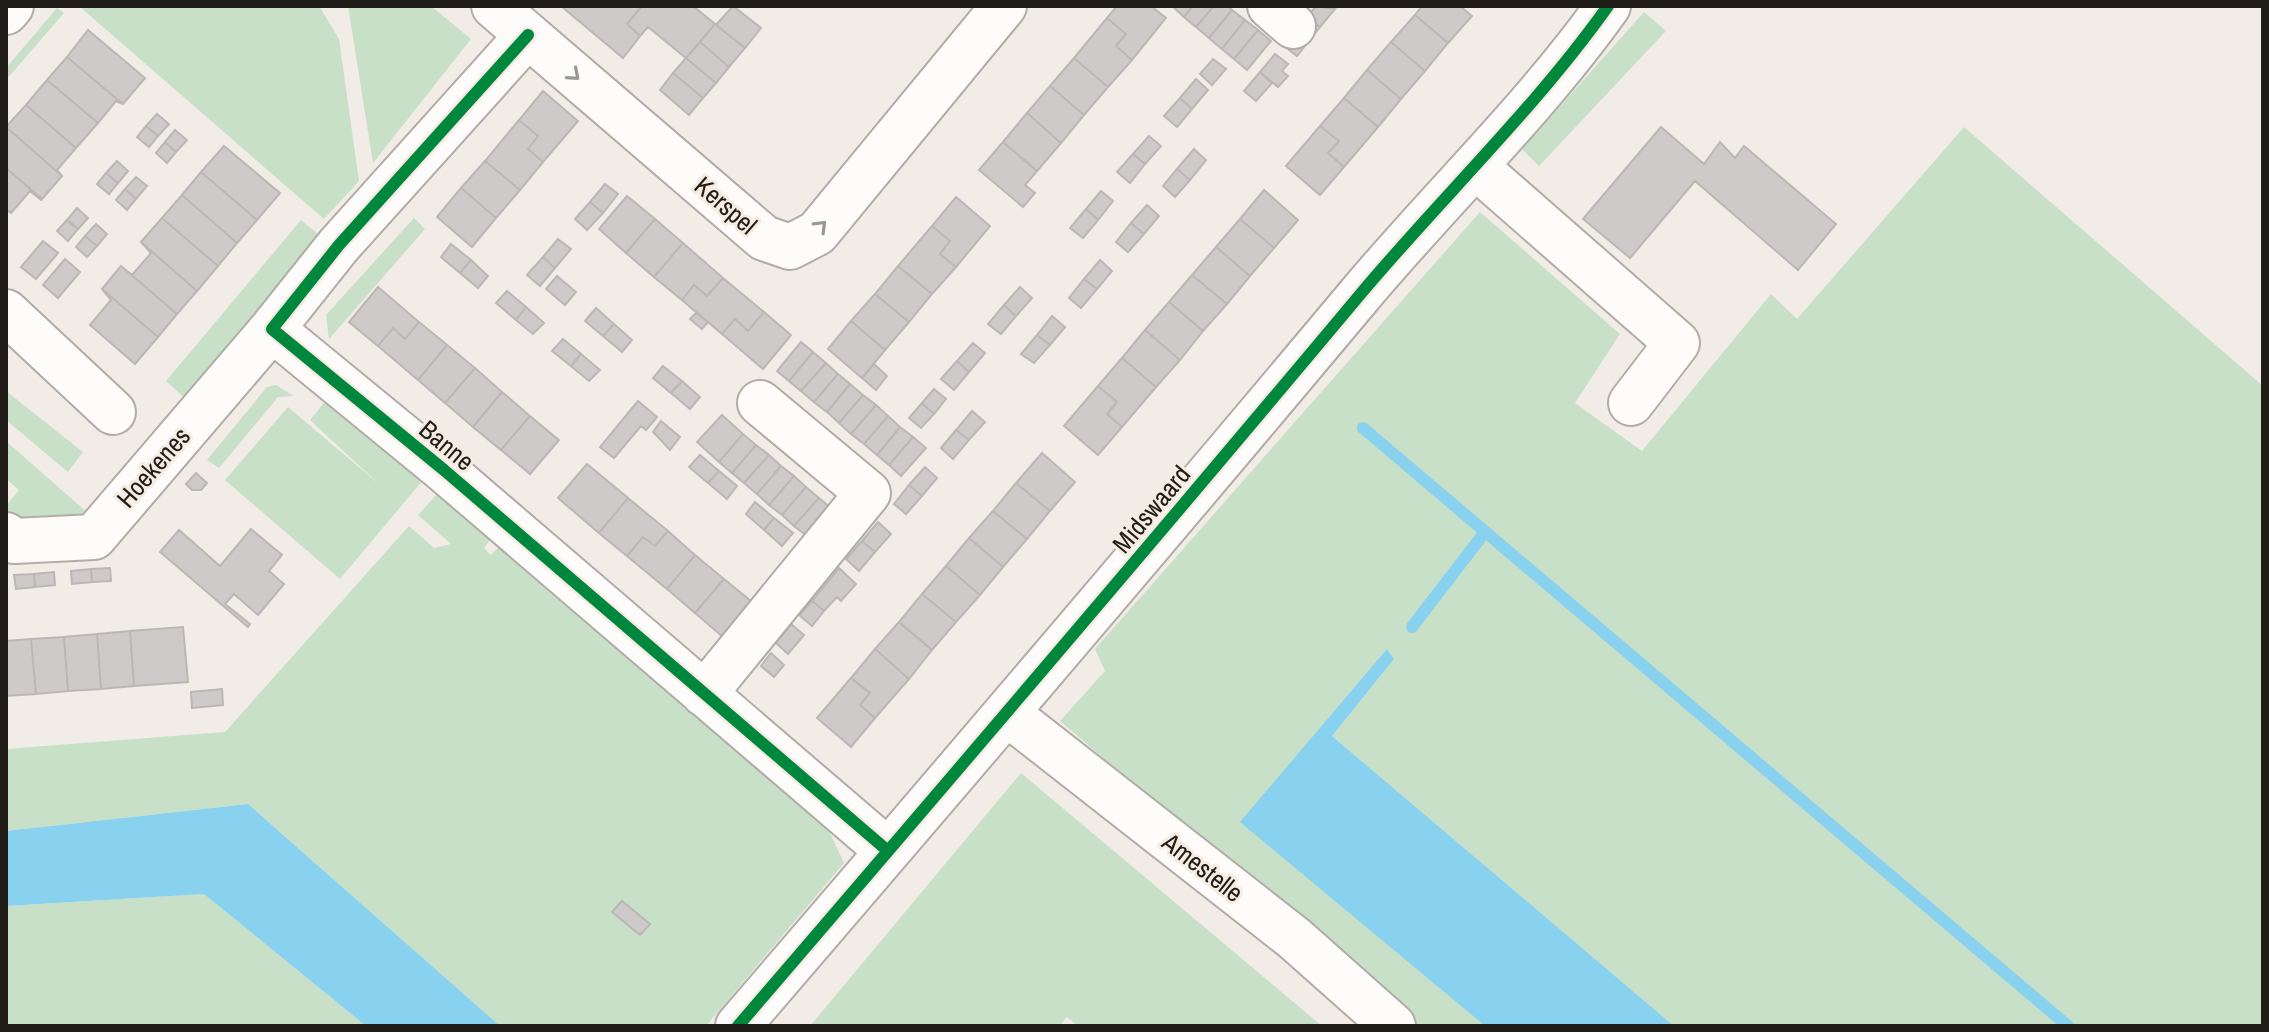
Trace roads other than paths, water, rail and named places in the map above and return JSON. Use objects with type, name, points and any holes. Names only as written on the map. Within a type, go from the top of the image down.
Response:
[{"type":"street","points":[[6,12],[11,6]]},
{"type":"street","name":"Kerspel","points":[[494,6],[764,238],[790,247],[817,233],[1004,6]]},
{"type":"street","name":"Midswaard","points":[[738,1026],[1008,714],[1381,270],[1475,166],[1603,13]]},
{"type":"street","points":[[272,329],[339,245],[528,35]]},
{"type":"street","points":[[1475,166],[1677,343],[1631,403]]},
{"type":"street","points":[[8,319],[113,412]]},
{"type":"street","name":"Hoekenes","points":[[6,535],[14,541],[94,537],[272,329]]},
{"type":"street","name":"Banne","points":[[272,329],[888,851]]},
{"type":"street","points":[[704,694],[868,493],[760,403]]},
{"type":"street","name":"Amestelle","points":[[1008,714],[1294,938],[1393,1026]]},
{"type":"water","points":[[1387,649],[1394,659],[1332,736],[1674,1026],[1485,1026],[1240,822]]},
{"type":"water","points":[[248,804],[500,1026],[366,1026],[204,894],[6,906],[6,831]]},
{"type":"waterway","points":[[1363,428],[2068,1026]]},
{"type":"waterway","points":[[1412,627],[1485,532]]}]
